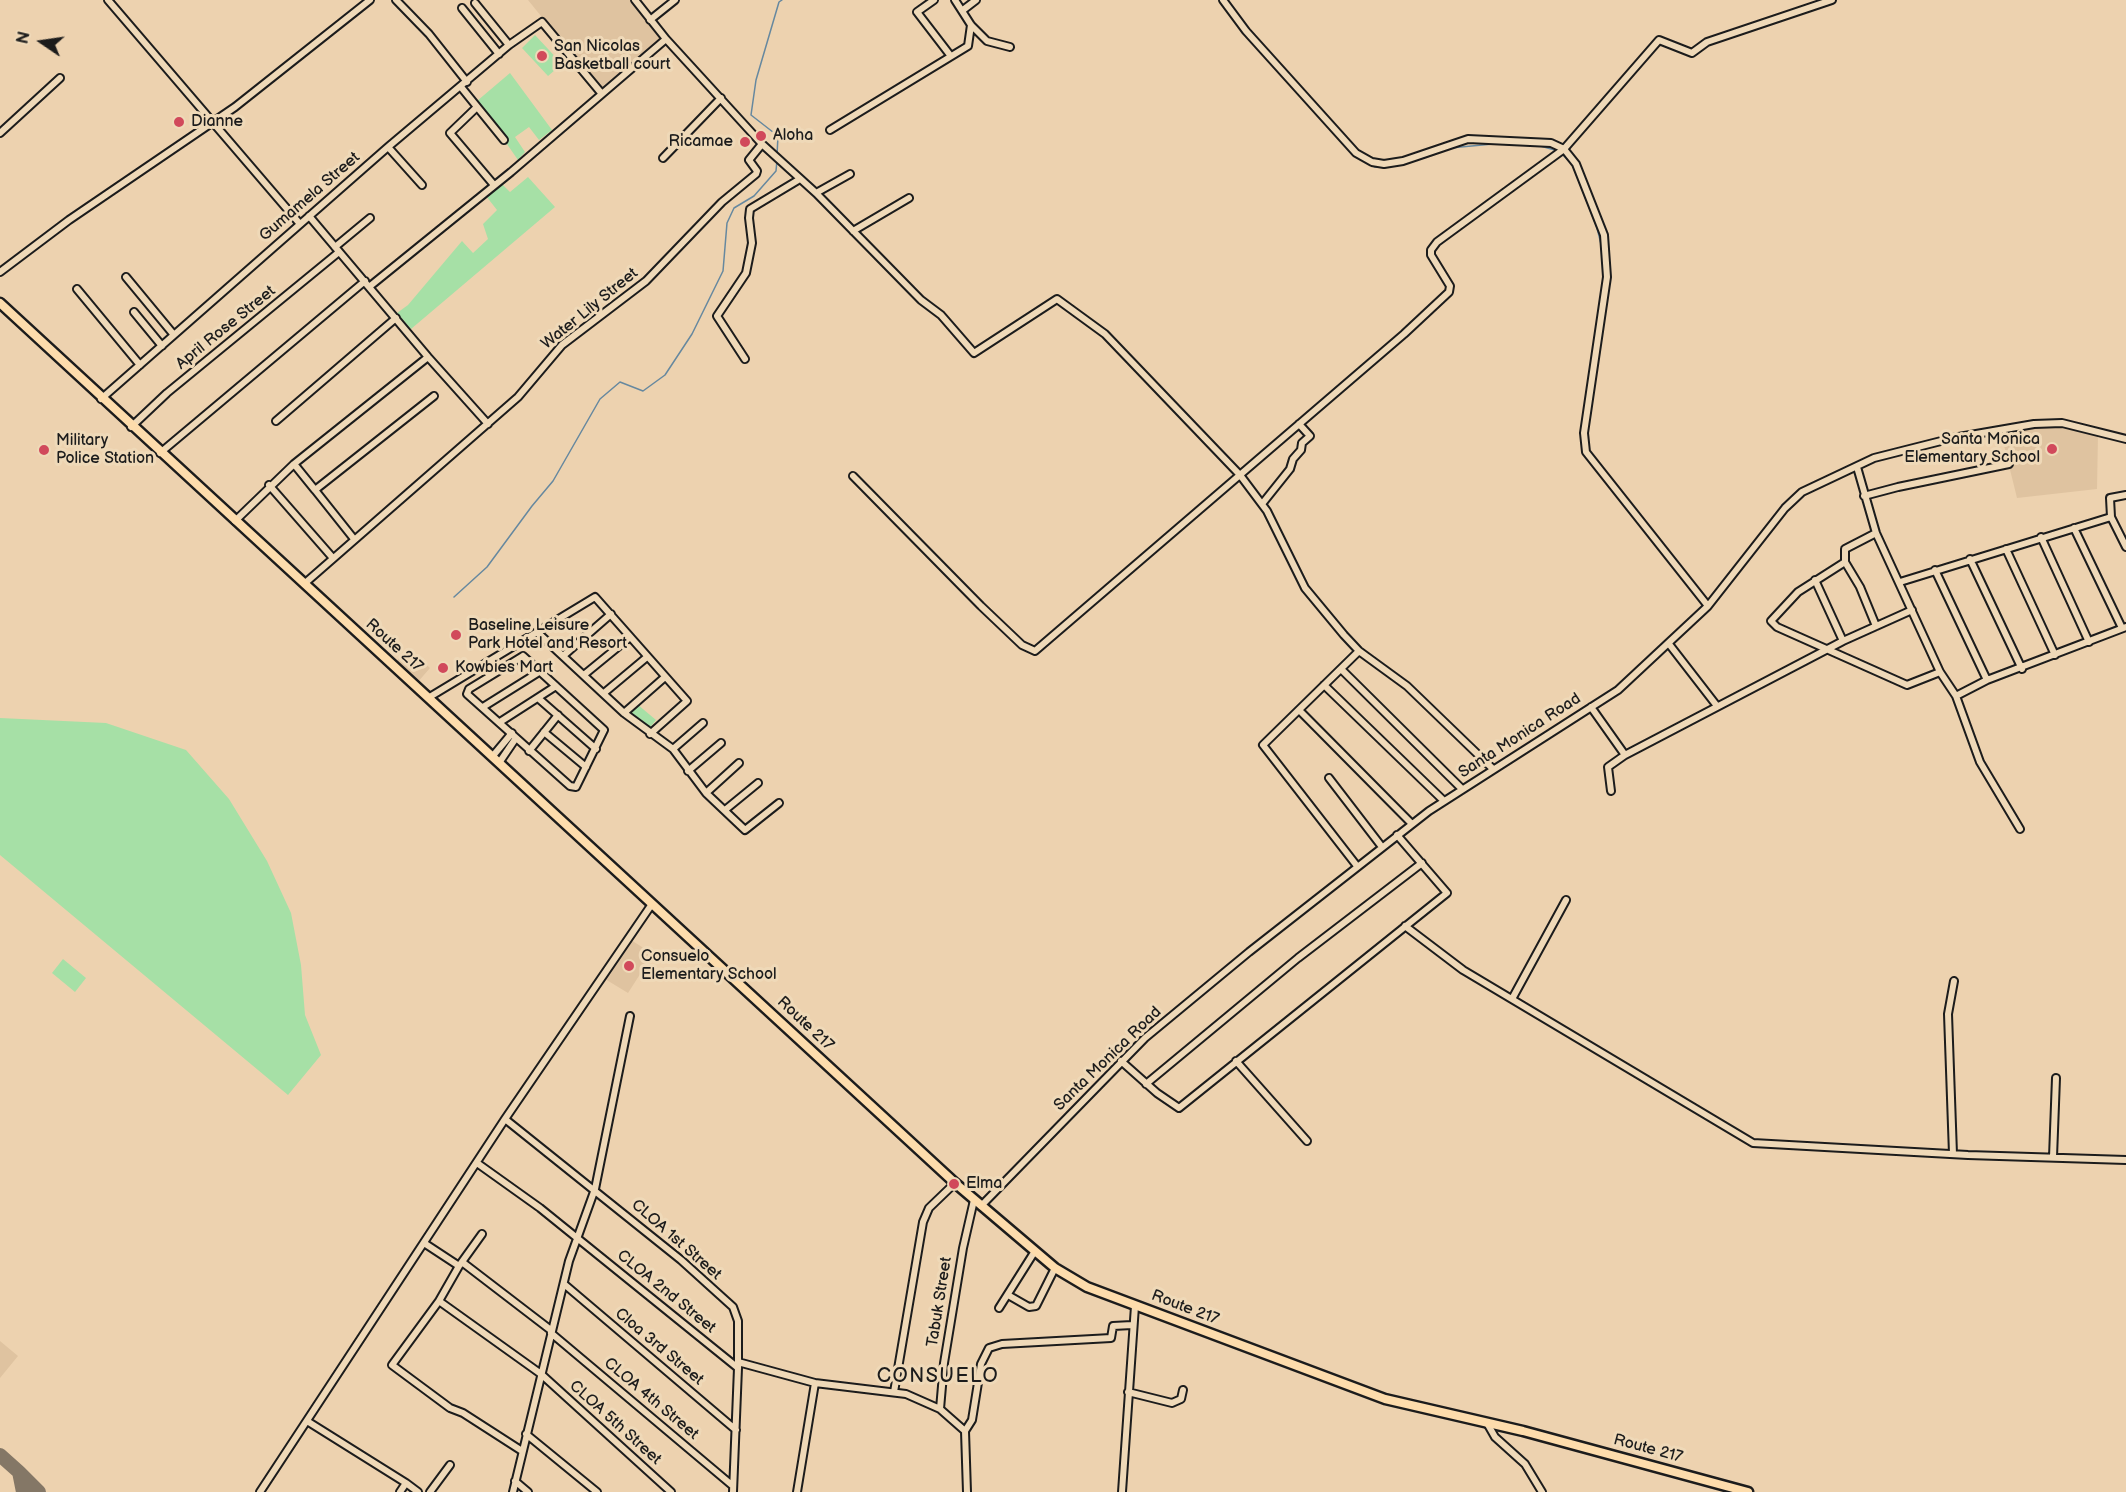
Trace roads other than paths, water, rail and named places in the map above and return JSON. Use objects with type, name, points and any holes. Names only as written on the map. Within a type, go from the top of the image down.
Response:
[{"type":"main road","name":"Route 217","points":[[0,303],[159,453],[955,1183],[1055,1268],[1087,1287],[1385,1399],[1487,1423],[1748,1492]]},
{"type":"street","points":[[108,0],[300,224]]},
{"type":"street","points":[[396,0],[429,34],[477,107],[504,140]]},
{"type":"street","points":[[634,0],[666,39],[762,144],[854,231],[921,300],[941,315],[974,353],[1061,299],[1127,355],[1240,475],[1262,504],[1305,588],[1359,651],[1407,686],[1493,769]]},
{"type":"street","points":[[650,20],[675,0]]},
{"type":"street","points":[[934,0],[917,12],[950,55]]},
{"type":"street","points":[[955,0],[971,25],[987,41],[1010,47]]},
{"type":"street","points":[[963,10],[976,0]]},
{"type":"street","points":[[1223,0],[1246,31],[1356,153],[1372,162],[1384,164],[1403,161],[1468,139],[1551,143],[1564,149],[1576,164],[1604,235],[1607,277],[1584,433],[1586,452],[1708,606]]},
{"type":"street","points":[[853,476],[981,606],[1022,645],[1035,651],[1449,292],[1450,285],[1431,255],[1431,250],[1437,242],[1564,149],[1659,40],[1692,52],[1707,42],[1833,0]]},
{"type":"street","points":[[0,272],[69,220],[213,123],[367,1]]},
{"type":"street","points":[[475,3],[509,45]]},
{"type":"street","points":[[462,8],[499,54]]},
{"type":"street","name":"Gumamela Street","points":[[101,399],[388,147],[509,45],[542,22],[602,94]]},
{"type":"street","points":[[830,130],[968,46],[971,25]]},
{"type":"street","points":[[159,453],[367,284],[494,185],[666,39]]},
{"type":"street","points":[[0,133],[60,78]]},
{"type":"street","points":[[663,158],[721,98]]},
{"type":"street","points":[[477,107],[450,133],[494,185]]},
{"type":"street","name":"Water Lily Street","points":[[304,584],[332,557],[518,397],[562,345],[646,281],[722,202],[756,174],[757,171],[749,160],[762,144]]},
{"type":"street","points":[[388,147],[422,185]]},
{"type":"street","points":[[816,194],[850,174]]},
{"type":"street","points":[[745,359],[717,316],[746,273],[752,243],[748,218],[750,209],[800,179]]},
{"type":"street","points":[[854,231],[909,198]]},
{"type":"street","points":[[309,216],[488,424]]},
{"type":"street","name":"April Rose Street","points":[[131,427],[167,393],[337,250],[370,218]]},
{"type":"street","points":[[126,277],[174,335]]},
{"type":"street","points":[[76,289],[140,365]]},
{"type":"street","points":[[134,312],[162,346]]},
{"type":"street","points":[[276,421],[396,318]]},
{"type":"street","points":[[235,521],[269,485],[428,357]]},
{"type":"street","points":[[315,490],[434,396]]},
{"type":"street","name":"Santa Monica Road","points":[[977,1203],[1121,1060],[1249,952],[1397,835],[1444,801],[1618,690],[1708,606],[1798,495],[1874,458],[2034,424],[2062,423],[2126,439]]},
{"type":"street","points":[[1262,504],[1290,469],[1293,459],[1301,450],[1302,443],[1310,436],[1299,424]]},
{"type":"street","points":[[294,464],[354,539]]},
{"type":"street","points":[[1864,496],[2009,464]]},
{"type":"street","points":[[1857,467],[1876,533],[1941,672],[1956,696],[1980,762],[2019,829]]},
{"type":"street","points":[[269,485],[332,557]]},
{"type":"street","points":[[2126,495],[2110,498],[2111,517],[2126,547]]},
{"type":"street","points":[[1900,582],[2111,517]]},
{"type":"street","points":[[1956,696],[1987,680],[2022,669],[2124,628],[2074,528]]},
{"type":"street","points":[[1845,562],[1845,549],[1876,533]]},
{"type":"street","points":[[2041,537],[2089,642]]},
{"type":"street","points":[[2006,549],[2055,655]]},
{"type":"street","points":[[1970,559],[2022,669]]},
{"type":"street","points":[[1845,562],[1798,592],[1770,621],[1777,627],[1907,685],[1941,672]]},
{"type":"street","points":[[1845,562],[1851,567],[1876,626]]},
{"type":"street","points":[[1935,570],[1987,680]]},
{"type":"street","points":[[1815,580],[1843,641]]},
{"type":"street","points":[[428,698],[595,597],[687,701],[650,734]]},
{"type":"street","points":[[1611,791],[1608,767],[1625,755],[1843,641],[1912,610]]},
{"type":"street","points":[[563,656],[611,614]]},
{"type":"street","points":[[537,632],[585,674],[624,714],[673,749],[706,793],[745,830],[779,803]]},
{"type":"street","points":[[585,674],[629,638]]},
{"type":"street","points":[[1669,644],[1717,706]]},
{"type":"street","points":[[1357,866],[1264,749],[1264,741],[1359,651]]},
{"type":"street","points":[[520,657],[525,657],[539,672],[604,730],[574,788],[529,751],[467,694],[469,689],[520,657]]},
{"type":"street","points":[[604,693],[647,657]]},
{"type":"street","points":[[1341,669],[1462,789]]},
{"type":"street","points":[[483,707],[539,672]]},
{"type":"street","points":[[624,714],[665,677]]},
{"type":"street","points":[[1324,685],[1444,801]]},
{"type":"street","points":[[500,722],[556,686]]},
{"type":"street","points":[[538,698],[596,748]]},
{"type":"street","points":[[1591,707],[1625,755]]},
{"type":"street","points":[[1299,710],[1412,824]]},
{"type":"street","points":[[529,751],[558,715]]},
{"type":"street","points":[[673,749],[703,723]]},
{"type":"street","points":[[544,732],[586,767]]},
{"type":"street","points":[[496,760],[514,735]]},
{"type":"street","points":[[688,771],[721,742]]},
{"type":"street","points":[[706,793],[739,763]]},
{"type":"street","points":[[1329,778],[1382,847]]},
{"type":"street","points":[[725,810],[758,783]]},
{"type":"street","points":[[1121,1060],[1179,1108],[1448,893],[1397,835]]},
{"type":"street","points":[[1146,1083],[1220,1025],[1298,958],[1422,863]]},
{"type":"street","points":[[1512,999],[1566,900]]},
{"type":"street","points":[[260,1492],[505,1119],[652,904]]},
{"type":"street","points":[[1406,926],[1464,970],[1753,1143],[1953,1154],[2126,1160]]},
{"type":"street","points":[[1953,1154],[1948,1014],[1954,981]]},
{"type":"street","points":[[513,1492],[551,1332],[577,1238],[595,1189],[630,1016]]},
{"type":"street","points":[[1236,1061],[1307,1141]]},
{"type":"street","points":[[2053,1157],[2056,1078]]},
{"type":"street","name":"CLOA 1st Street","points":[[505,1119],[681,1260],[736,1313],[738,1365]]},
{"type":"street","name":"CLOA 2nd Street","points":[[477,1162],[738,1365]]},
{"type":"street","points":[[894,1392],[923,1222],[928,1208],[955,1183]]},
{"type":"street","name":"Tabuk Street","points":[[940,1410],[943,1370],[963,1248],[977,1203]]},
{"type":"street","points":[[483,1234],[460,1264],[439,1301],[392,1365],[450,1408],[463,1413],[522,1451]]},
{"type":"street","name":"CLOA 4th Street","points":[[424,1243],[460,1264],[551,1332],[733,1489]]},
{"type":"street","points":[[999,1308],[1035,1251]]},
{"type":"street","points":[[1008,1295],[1029,1307],[1036,1306],[1055,1268]]},
{"type":"street","name":"Cloa 3rd Street","points":[[564,1284],[736,1430]]},
{"type":"street","name":"CLOA 5th Street","points":[[439,1301],[541,1374],[671,1492]]},
{"type":"street","points":[[1122,1492],[1135,1305]]},
{"type":"street","points":[[967,1492],[965,1431],[972,1420],[981,1364],[988,1348],[1002,1344],[1111,1338],[1113,1326],[1132,1325]]},
{"type":"street","points":[[733,1489],[738,1365],[815,1383],[894,1392],[914,1397],[940,1410],[965,1431]]},
{"type":"street","points":[[798,1492],[815,1383]]},
{"type":"street","points":[[1128,1392],[1172,1403],[1181,1399],[1183,1390]]},
{"type":"street","points":[[307,1421],[418,1492]]},
{"type":"street","points":[[1487,1423],[1495,1437],[1525,1464],[1542,1492]]},
{"type":"street","points":[[526,1434],[597,1492]]},
{"type":"street","points":[[430,1492],[450,1466]]},
{"type":"street","points":[[515,1481],[528,1492]]},
{"type":"street","points":[[400,1492],[406,1483]]},
{"type":"waterway","points":[[777,155],[778,136],[751,115],[756,80],[779,2],[782,0]]},
{"type":"waterway","points":[[1450,148],[1493,144],[1532,145]]},
{"type":"waterway","points":[[1537,145],[1558,151]]},
{"type":"waterway","points":[[1562,154],[1572,164],[1597,228],[1602,248]]},
{"type":"waterway","points":[[1354,155],[1375,167],[1382,167]]},
{"type":"waterway","points":[[454,597],[487,567],[553,481],[600,399],[620,382],[643,391],[665,375],[692,334],[723,271],[727,223],[734,208],[754,196],[776,171],[777,160]]},
{"type":"place","name":"San Nicolas Basketball court","points":[[542,56]]},
{"type":"place","name":"Dianne","points":[[179,122]]},
{"type":"place","name":"Aloha","points":[[761,136]]},
{"type":"place","name":"Ricamae","points":[[745,142]]},
{"type":"place","name":"Santa Monica Elementary School","points":[[2052,449]]},
{"type":"place","name":"Military Police Station","points":[[44,450]]},
{"type":"place","name":"Baseline Leisure Park Hotel and Resort","points":[[456,635]]},
{"type":"place","name":"Kowbies Mart","points":[[443,668]]},
{"type":"place","name":"Consuelo Elementary School","points":[[629,966]]},
{"type":"place","name":"Elma","points":[[954,1184]]},
{"type":"district","name":"CONSUELO","points":[[938,1377]]}]
